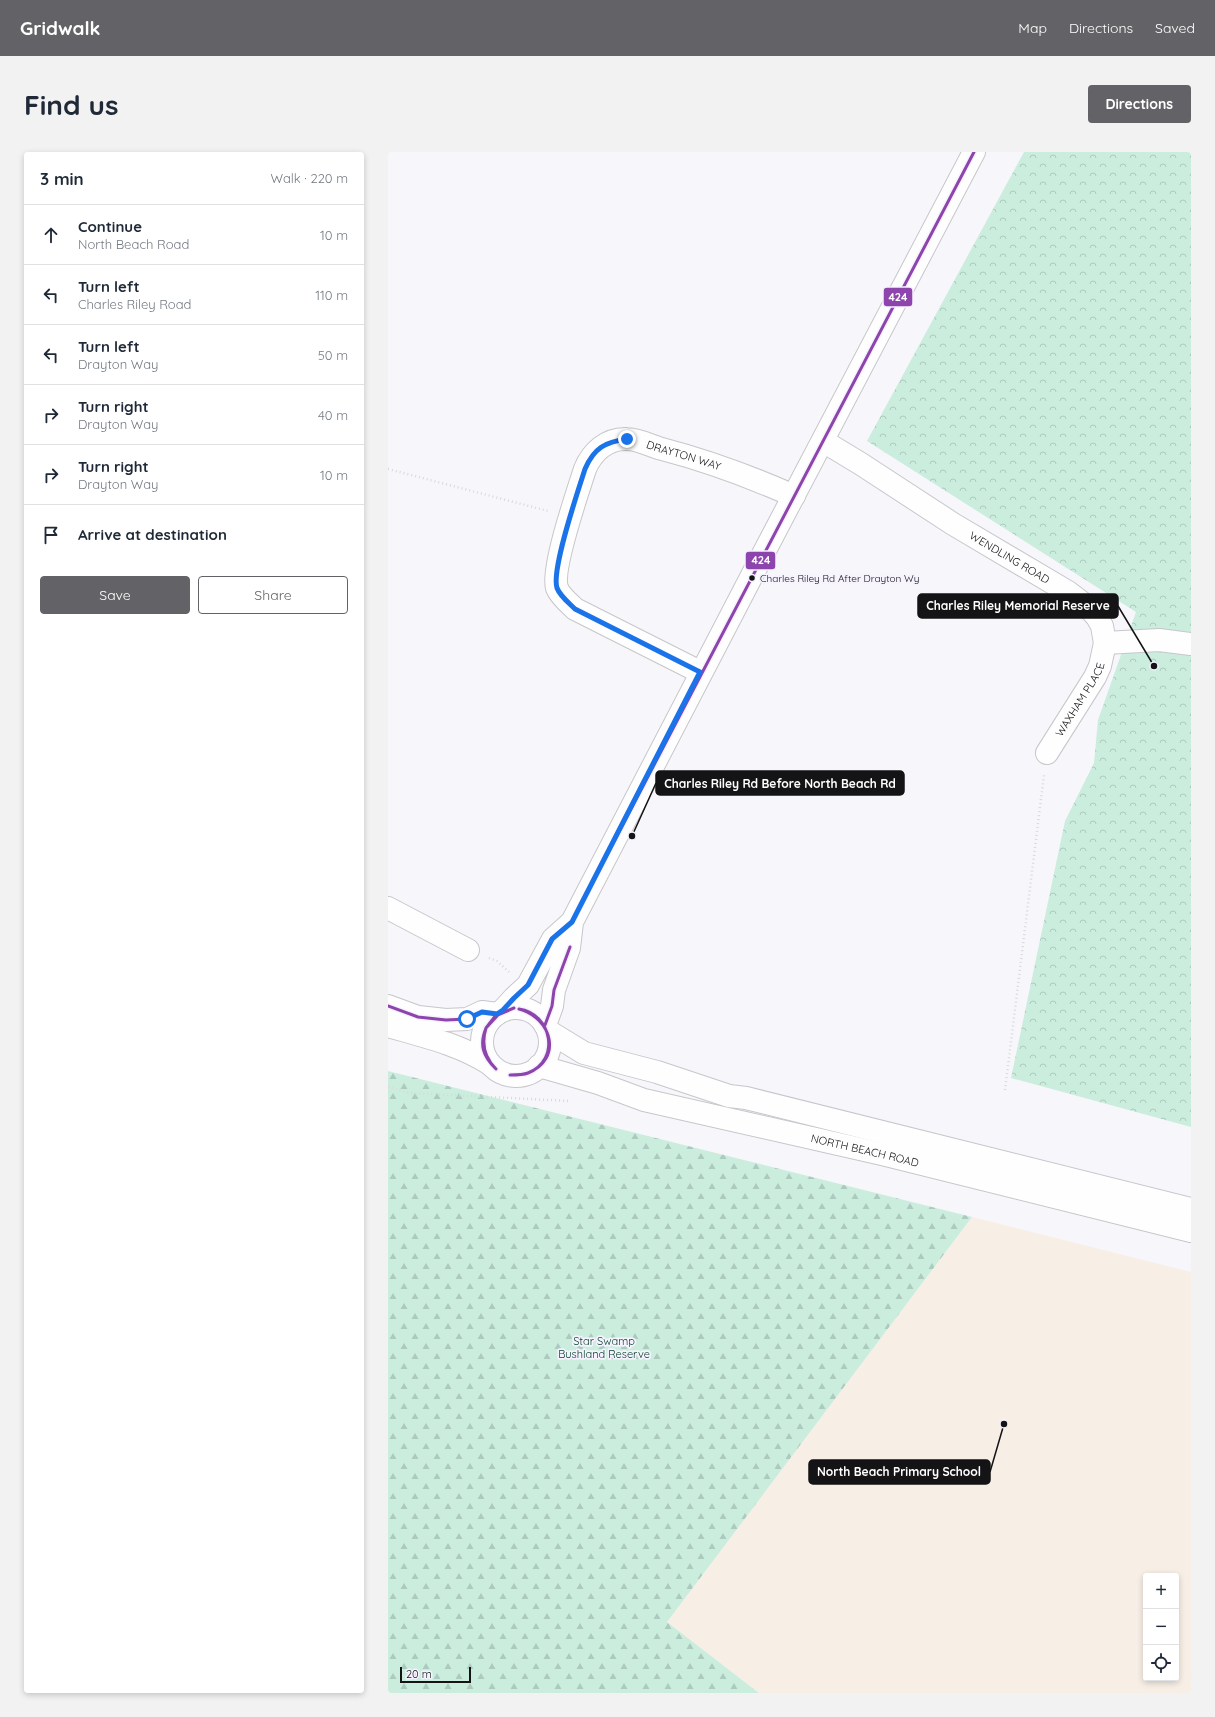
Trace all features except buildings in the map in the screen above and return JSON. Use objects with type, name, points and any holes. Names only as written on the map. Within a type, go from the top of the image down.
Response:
[{"type":"street","points":[[490,1064],[484,1054],[482,1043],[483,1031],[489,1021],[528,985],[552,939],[572,922],[700,672],[974,152]]},
{"type":"street","name":"DRAYTON WAY","points":[[700,672],[575,609],[557,588],[558,563],[589,458],[610,442],[627,439],[708,462],[751,477],[794,496]]},
{"type":"street","name":"WENDLING ROAD","points":[[823,441],[862,464],[953,524],[1068,592],[1090,608],[1097,617],[1102,626],[1105,643]]},
{"type":"street","points":[[1105,643],[1159,640],[1191,644]]},
{"type":"street","name":"WAXHAM PLACE","points":[[1047,753],[1095,677],[1100,666],[1105,643]]},
{"type":"street","points":[[388,908],[468,950]]},
{"type":"street","points":[[388,1026],[453,1045],[474,1053],[498,1071],[509,1075],[520,1076],[530,1073],[545,1059],[549,1050],[550,1040],[546,1028],[552,1006],[554,990],[570,948],[572,922]]},
{"type":"street","name":"NORTH BEACH ROAD","points":[[388,1006],[418,1017],[446,1020],[467,1019],[482,1012],[500,1012],[515,1008],[527,1010],[537,1016],[546,1028],[584,1053],[657,1072],[729,1096],[746,1098],[1191,1209]]},
{"type":"street","name":"NORTH BEACH ROAD","points":[[539,1066],[591,1081],[644,1100],[882,1154],[1191,1231]]},
{"type":"path","points":[[388,469],[571,517]]},
{"type":"path","points":[[1005,1090],[1047,753]]},
{"type":"path","points":[[388,1087],[410,1093],[575,1101]]},
{"type":"shaded area","points":[[972,1217],[1191,1272],[1191,1693],[759,1693],[666,1622]]},
{"type":"green space","points":[[1024,152],[1191,152],[1191,1127],[1011,1078],[1065,821],[1094,763],[1098,720],[1136,612],[867,441]]},
{"type":"green space","name":"Star Swamp Bushland Reserve","points":[[388,1071],[972,1217],[667,1622],[759,1693],[388,1693]]},
{"type":"transit line","name":"424","points":[[503,1010],[528,985],[553,939],[572,922],[974,152]]},
{"type":"transit line","name":"424","points":[[545,1025],[552,1006],[554,990],[570,947]]},
{"type":"transit line","name":"424","points":[[388,1006],[418,1017],[446,1020],[467,1019],[482,1012],[497,1014]]},
{"type":"transit line","name":"424","points":[[486,1028],[496,1015],[514,1008]]},
{"type":"transit line","name":"424","points":[[486,1028],[498,1015],[514,1008]]},
{"type":"transit line","name":"424","points":[[510,1075],[526,1074],[538,1067],[545,1058],[548,1048],[548,1038],[545,1028],[539,1019],[530,1013],[519,1009]]},
{"type":"transit line","name":"424","points":[[510,1075],[526,1074],[539,1067],[546,1058],[549,1049],[549,1039],[546,1030],[539,1021],[530,1014],[519,1009]]},
{"type":"transit line","name":"424","points":[[486,1028],[484,1039],[486,1055],[496,1069]]},
{"type":"transit line","name":"424","points":[[486,1028],[483,1040],[485,1055],[496,1069]]},
{"type":"place","name":"Charles Riley Rd After Drayton Wy","points":[[752,578]]},
{"type":"place","name":"Charles Riley Memorial Reserve","points":[[1154,666]]},
{"type":"place","name":"Charles Riley Rd Before North Beach Rd","points":[[632,836]]},
{"type":"place","name":"North Beach Primary School","points":[[1004,1424]]},
{"type":"route","points":[[467,1019],[482,1012],[497,1014],[503,1010],[528,985],[552,939],[572,922],[700,672],[575,609],[557,588],[558,563],[589,458],[610,442],[627,439]]}]
